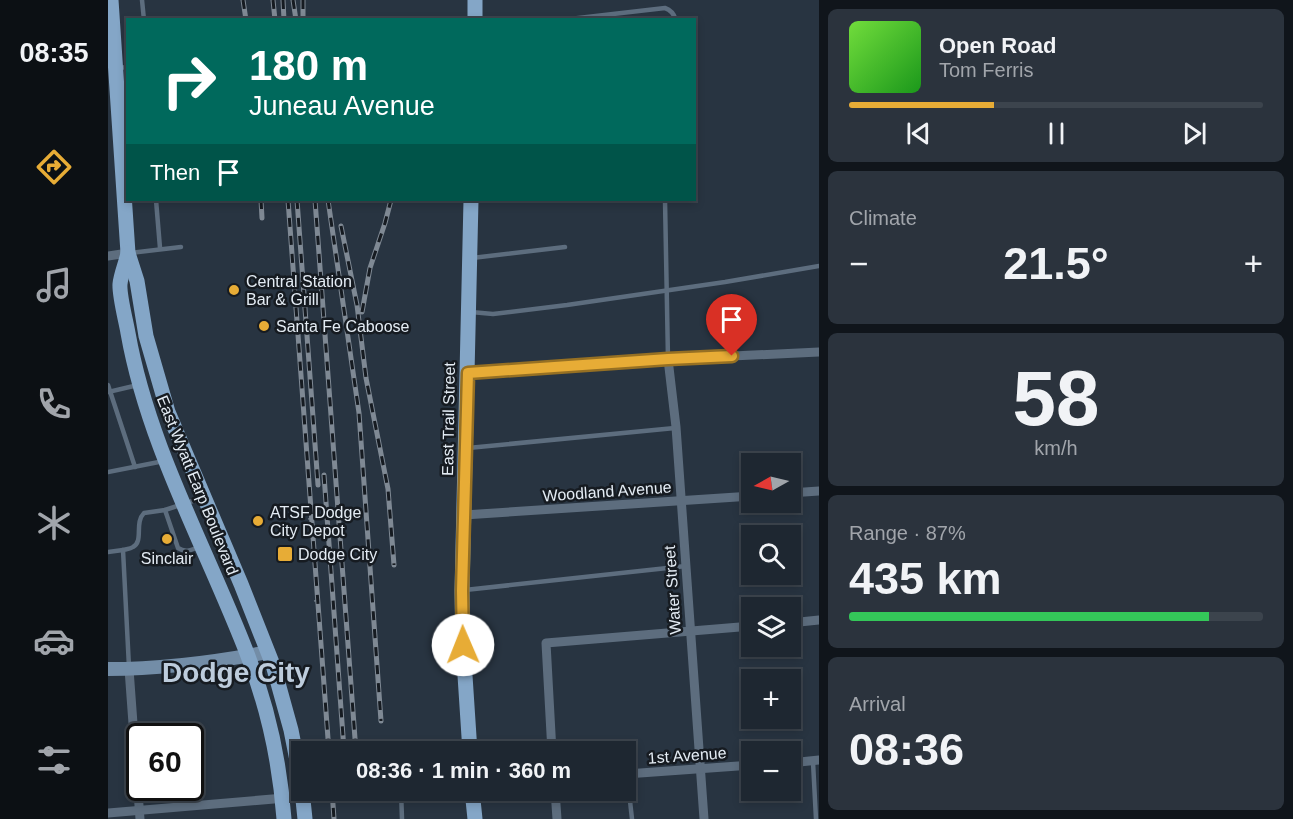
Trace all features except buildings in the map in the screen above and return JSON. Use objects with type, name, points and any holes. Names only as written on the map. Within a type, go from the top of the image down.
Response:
[{"type":"main road","name":"East Wyatt Earp Boulevard","points":[[111,0],[128,254],[137,281],[146,336],[168,412],[273,665],[293,741]]},
{"type":"main road","points":[[475,18],[476,0]]},
{"type":"main road","name":"East Trail Street","points":[[469,741],[462,591],[471,201]]},
{"type":"main road","name":"East Wyatt Earp Boulevard","points":[[128,254],[120,285],[131,352],[147,411],[260,690],[283,798]]},
{"type":"main road","points":[[283,798],[284,819]]},
{"type":"main road","name":"East Wyatt Earp Boulevard","points":[[303,801],[305,819]]},
{"type":"main road","points":[[473,801],[475,819]]},
{"type":"street","points":[[108,256],[128,254]]},
{"type":"street","points":[[468,373],[668,359],[819,352]]},
{"type":"street","name":"Water Street","points":[[668,359],[682,501],[704,819]]},
{"type":"street","points":[[801,492],[819,491]]},
{"type":"street","name":"Woodland Avenue","points":[[464,515],[741,497]]},
{"type":"street","points":[[801,622],[819,621]]},
{"type":"street","points":[[551,741],[546,643],[741,627]]},
{"type":"street","points":[[108,669],[216,661],[268,652]]},
{"type":"street","points":[[129,669],[140,815]]},
{"type":"street","points":[[801,762],[816,761]]},
{"type":"street","name":"1st Avenue","points":[[636,773],[741,766]]},
{"type":"street","points":[[108,813],[140,815],[283,798],[291,795]]},
{"type":"street","points":[[556,801],[557,819]]},
{"type":"lane","points":[[142,0],[144,18]]},
{"type":"lane","points":[[578,18],[665,8],[675,18]]},
{"type":"lane","points":[[156,201],[160,248]]},
{"type":"lane","points":[[665,201],[668,359]]},
{"type":"lane","points":[[128,254],[181,247]]},
{"type":"lane","points":[[470,259],[565,247]]},
{"type":"lane","points":[[469,311],[493,314],[668,291],[819,266]]},
{"type":"lane","points":[[135,467],[108,389],[140,384]]},
{"type":"lane","points":[[466,448],[676,428]]},
{"type":"lane","points":[[108,472],[165,460]]},
{"type":"lane","points":[[108,552],[134,547],[138,540],[139,521],[142,514],[165,510],[204,497]]},
{"type":"lane","points":[[165,510],[178,548],[187,551],[202,545]]},
{"type":"lane","points":[[123,550],[129,669]]},
{"type":"lane","points":[[462,591],[686,566]]},
{"type":"lane","points":[[816,761],[816,819]]},
{"type":"lane","points":[[401,801],[402,819]]},
{"type":"lane","points":[[630,801],[632,819]]},
{"type":"path","points":[[308,519],[314,518]]},
{"type":"path","points":[[314,601],[320,600]]},
{"type":"railway","points":[[243,0],[246,18]]},
{"type":"railway","points":[[273,0],[275,18]]},
{"type":"railway","points":[[283,0],[284,18]]},
{"type":"railway","points":[[293,0],[296,18]]},
{"type":"railway","points":[[303,0],[303,18]]},
{"type":"railway","points":[[261,201],[262,218]]},
{"type":"railway","points":[[288,201],[328,741]]},
{"type":"railway","points":[[297,201],[318,485]]},
{"type":"railway","points":[[315,201],[355,741]]},
{"type":"railway","points":[[328,201],[359,413],[381,721]]},
{"type":"railway","points":[[362,312],[370,268],[391,201]]},
{"type":"railway","points":[[341,226],[357,305],[366,378],[388,489],[394,565]]},
{"type":"railway","points":[[324,475],[343,741]]},
{"type":"railway","points":[[333,801],[334,819]]},
{"type":"place","name":"Central Station Bar & Grill","points":[[234,290]]},
{"type":"place","name":"Santa Fe Caboose","points":[[264,326]]},
{"type":"place","name":"ATSF Dodge City Depot","points":[[258,521]]},
{"type":"place","name":"Sinclair","points":[[167,539]]},
{"type":"place","name":"Dodge City","points":[[285,554]]},
{"type":"district","name":"Dodge City","points":[[236,672]]},
{"type":"route","points":[[463,645],[462,591],[468,373],[732,356]]}]
